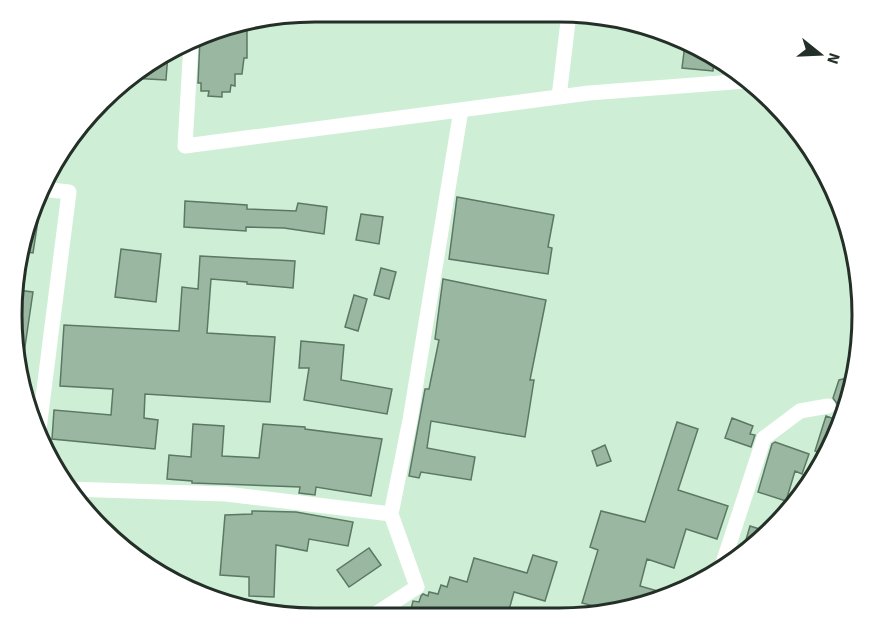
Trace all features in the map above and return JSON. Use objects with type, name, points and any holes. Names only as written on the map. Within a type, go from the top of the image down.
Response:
[{"type":"street","points":[[559,97],[568,22]]},
{"type":"street","points":[[191,51],[185,146],[559,97],[735,82]]},
{"type":"street","points":[[388,608],[417,587],[392,514],[410,420],[461,110]]},
{"type":"street","points":[[40,416],[69,192],[51,190]]},
{"type":"street","points":[[725,556],[764,438],[800,411],[828,406]]},
{"type":"street","points":[[80,489],[226,494],[392,514]]},
{"type":"building","points":[[247,30],[247,58],[244,58],[242,74],[235,74],[235,86],[231,85],[230,92],[222,92],[222,97],[208,96],[209,91],[201,91],[201,83],[198,83],[200,47]]},
{"type":"building","points":[[684,51],[713,67],[713,71],[682,68]]},
{"type":"building","points":[[167,63],[166,80],[143,79]]},
{"type":"building","points":[[457,197],[554,215],[548,247],[552,248],[548,274],[449,259]]},
{"type":"building","points":[[185,201],[247,205],[247,209],[296,211],[298,203],[327,207],[324,234],[284,228],[246,227],[246,231],[184,227]]},
{"type":"building","points":[[361,214],[383,217],[379,244],[356,240]]},
{"type":"building","points":[[38,221],[33,253],[29,252]]},
{"type":"building","points":[[121,249],[161,254],[156,302],[115,297]]},
{"type":"building","points":[[200,256],[295,261],[293,288],[211,279],[207,333],[275,337],[270,402],[145,394],[144,418],[158,420],[155,449],[52,439],[54,410],[111,415],[113,389],[60,386],[64,325],[179,331],[182,287],[198,289]]},
{"type":"building","points":[[381,268],[396,272],[389,299],[374,295]]},
{"type":"building","points":[[443,279],[546,300],[530,380],[534,380],[525,437],[431,421],[427,448],[475,457],[471,480],[421,472],[419,478],[409,476],[425,389],[429,389],[439,340],[435,339]]},
{"type":"building","points":[[24,291],[33,292],[25,350],[22,316]]},
{"type":"building","points":[[354,295],[367,299],[358,331],[345,327]]},
{"type":"building","points":[[301,341],[344,345],[341,380],[392,389],[387,414],[304,400],[309,368],[299,368]]},
{"type":"building","points":[[845,379],[838,405],[833,398],[839,380]]},
{"type":"building","points":[[826,416],[833,418],[817,452],[815,451]]},
{"type":"building","points":[[732,418],[753,426],[750,434],[755,435],[751,447],[725,438]]},
{"type":"building","points":[[677,422],[698,429],[678,490],[728,506],[717,539],[686,529],[674,568],[647,559],[640,586],[658,591],[634,599],[597,606],[582,603],[598,550],[590,547],[601,511],[645,522]]},
{"type":"building","points":[[193,424],[224,426],[222,456],[259,458],[263,424],[305,427],[305,429],[382,439],[371,496],[316,487],[315,495],[299,493],[300,487],[192,483],[192,481],[167,479],[169,455],[191,457]]},
{"type":"building","points":[[775,442],[809,454],[802,474],[795,471],[786,501],[758,492],[772,444]]},
{"type":"building","points":[[605,445],[611,461],[597,466],[592,451]]},
{"type":"building","points":[[252,511],[296,512],[353,522],[348,546],[309,539],[307,551],[276,545],[274,597],[249,596],[249,577],[220,575],[225,515],[252,514]]},
{"type":"building","points":[[750,526],[760,529],[752,536],[746,541]]},
{"type":"building","points":[[369,548],[381,565],[349,587],[337,570]]},
{"type":"building","points":[[533,555],[557,562],[545,601],[514,592],[510,608],[411,608],[413,601],[419,602],[423,594],[428,596],[429,592],[438,594],[441,585],[447,587],[450,577],[467,582],[474,558],[527,573]]}]
